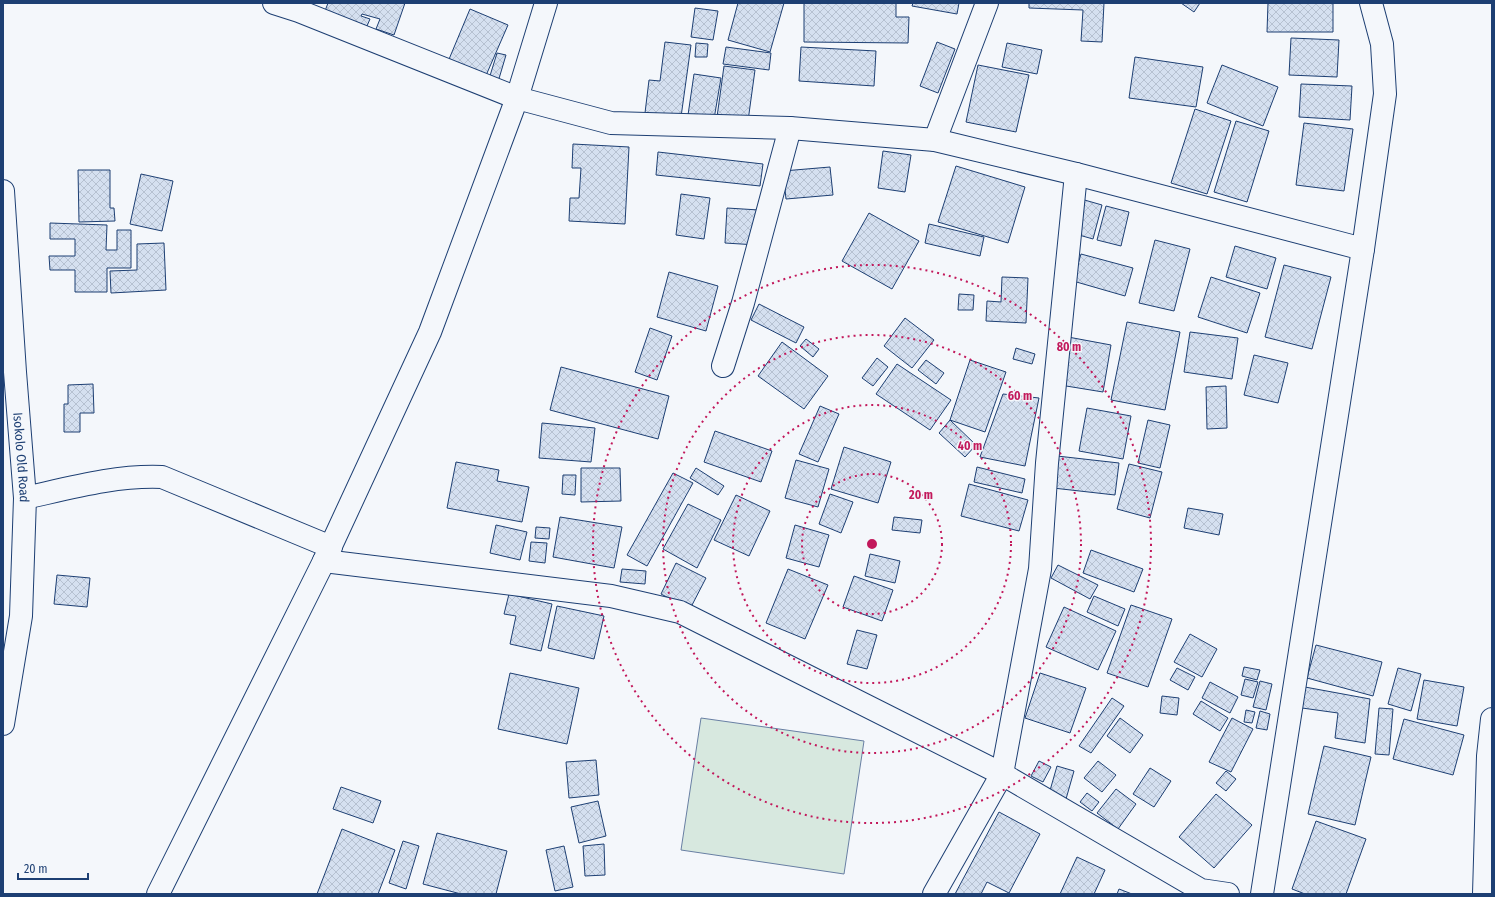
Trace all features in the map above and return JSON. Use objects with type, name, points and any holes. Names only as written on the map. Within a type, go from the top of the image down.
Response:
[{"type":"main road","points":[[274,3],[299,11],[517,98],[612,123],[790,128],[936,140],[1076,174],[1364,249]]},
{"type":"main road","points":[[158,894],[328,554],[430,332],[517,98],[546,3]]},
{"type":"main road","points":[[936,140],[987,3]]},
{"type":"main road","points":[[1262,894],[1364,249],[1385,94],[1382,44],[1371,3]]},
{"type":"main road","points":[[723,366],[743,303],[790,128]]},
{"type":"main road","points":[[934,894],[1002,774],[1040,569],[1048,455],[1076,174]]},
{"type":"main road","name":"Isokolo Old Road","points":[[3,191],[25,498],[12,618],[3,724]]},
{"type":"main road","points":[[25,498],[102,481],[143,476],[162,477],[328,554],[610,596],[680,612],[1002,774],[1200,892],[1228,894]]},
{"type":"main road","points":[[1484,894],[1488,764],[1492,719]]},
{"type":"shaded area","points":[[701,718],[864,741],[844,874],[681,850]]},
{"type":"building","points":[[328,3],[405,3],[394,35],[376,29],[380,19],[362,14],[361,16],[370,19],[367,26],[325,11]]},
{"type":"building","points":[[738,3],[784,3],[770,52],[728,40]]},
{"type":"building","points":[[804,3],[896,3],[896,17],[909,17],[908,43],[804,42]]},
{"type":"building","points":[[913,3],[959,3],[957,14],[912,6]]},
{"type":"building","points":[[1029,3],[1104,3],[1102,42],[1081,41],[1083,10],[1029,8]]},
{"type":"building","points":[[1181,3],[1200,3],[1194,12]]},
{"type":"building","points":[[1268,3],[1333,3],[1333,32],[1267,32]]},
{"type":"building","points":[[695,8],[718,11],[713,40],[691,37]]},
{"type":"building","points":[[470,9],[508,25],[484,80],[447,64]]},
{"type":"building","points":[[1291,38],[1339,40],[1337,77],[1289,75]]},
{"type":"building","points":[[665,42],[691,45],[681,117],[645,113],[649,80],[660,81]]},
{"type":"building","points":[[937,42],[955,49],[938,93],[920,86]]},
{"type":"building","points":[[696,43],[708,44],[707,57],[695,57]]},
{"type":"building","points":[[1007,43],[1042,50],[1037,74],[1002,67]]},
{"type":"building","points":[[726,47],[771,53],[769,70],[723,64]]},
{"type":"building","points":[[801,47],[876,51],[874,86],[799,81]]},
{"type":"building","points":[[497,53],[506,55],[498,82],[489,79]]},
{"type":"building","points":[[1135,57],[1203,67],[1196,107],[1129,98]]},
{"type":"building","points":[[978,65],[1029,75],[1016,132],[966,122]]},
{"type":"building","points":[[1222,65],[1278,87],[1263,126],[1207,103]]},
{"type":"building","points":[[724,66],[755,70],[748,121],[717,117]]},
{"type":"building","points":[[694,74],[721,78],[714,119],[688,115]]},
{"type":"building","points":[[1301,84],[1352,86],[1350,120],[1299,117]]},
{"type":"building","points":[[1195,109],[1231,121],[1207,194],[1171,183]]},
{"type":"building","points":[[1236,121],[1269,131],[1247,202],[1214,192]]},
{"type":"building","points":[[1304,123],[1353,129],[1344,191],[1296,185]]},
{"type":"building","points":[[573,144],[629,147],[625,224],[569,221],[570,198],[579,198],[581,168],[572,168]]},
{"type":"building","points":[[883,151],[911,155],[905,192],[878,188]]},
{"type":"building","points":[[658,152],[763,164],[760,186],[656,175]]},
{"type":"building","points":[[956,166],[1025,187],[1008,243],[938,222]]},
{"type":"building","points":[[830,167],[833,195],[786,199],[783,171]]},
{"type":"building","points":[[78,170],[110,170],[110,208],[114,208],[115,221],[79,222]]},
{"type":"building","points":[[141,174],[173,181],[162,231],[130,224]]},
{"type":"building","points":[[681,194],[710,198],[704,239],[676,235]]},
{"type":"building","points":[[1081,199],[1102,205],[1093,239],[1072,233]]},
{"type":"building","points":[[1106,206],[1129,212],[1121,246],[1097,240]]},
{"type":"building","points":[[727,208],[759,210],[757,245],[725,243]]},
{"type":"building","points":[[869,213],[919,241],[892,289],[842,261]]},
{"type":"building","points":[[50,223],[107,225],[106,250],[117,250],[117,230],[131,230],[131,268],[107,268],[107,292],[75,292],[75,270],[50,270],[49,256],[75,256],[75,239],[50,239]]},
{"type":"building","points":[[929,224],[984,237],[980,256],[925,243]]},
{"type":"building","points":[[1155,240],[1190,249],[1174,311],[1139,303]]},
{"type":"building","points":[[164,243],[166,290],[111,293],[110,271],[137,270],[137,244]]},
{"type":"building","points":[[1235,246],[1276,258],[1267,289],[1226,277]]},
{"type":"building","points":[[1081,254],[1133,268],[1125,296],[1073,281]]},
{"type":"building","points":[[1284,265],[1331,277],[1312,349],[1265,337]]},
{"type":"building","points":[[669,272],[718,286],[706,331],[657,317]]},
{"type":"building","points":[[1002,277],[1028,278],[1026,323],[986,321],[987,301],[1001,302]]},
{"type":"building","points":[[1211,277],[1260,293],[1247,333],[1198,317]]},
{"type":"building","points":[[959,294],[974,295],[973,310],[958,310]]},
{"type":"building","points":[[759,304],[804,327],[796,343],[751,320]]},
{"type":"building","points":[[905,318],[934,340],[912,368],[884,346]]},
{"type":"building","points":[[1127,322],[1180,332],[1165,410],[1111,400]]},
{"type":"building","points":[[650,328],[672,336],[657,380],[635,372]]},
{"type":"building","points":[[1190,332],[1238,338],[1232,379],[1184,372]]},
{"type":"building","points":[[1068,337],[1111,345],[1103,392],[1060,385]]},
{"type":"building","points":[[806,339],[819,349],[813,357],[800,346]]},
{"type":"building","points":[[782,342],[828,376],[804,409],[758,376]]},
{"type":"building","points":[[1016,348],[1035,354],[1032,364],[1013,359]]},
{"type":"building","points":[[1254,355],[1288,363],[1278,403],[1244,395]]},
{"type":"building","points":[[877,358],[888,367],[873,386],[862,378]]},
{"type":"building","points":[[926,360],[944,373],[936,384],[918,370]]},
{"type":"building","points":[[970,360],[1006,372],[985,432],[950,420]]},
{"type":"building","points":[[897,364],[951,400],[930,430],[876,394]]},
{"type":"building","points":[[561,367],[669,396],[658,439],[550,410]]},
{"type":"building","points":[[93,384],[94,413],[80,413],[80,432],[64,432],[64,404],[68,404],[68,385]]},
{"type":"building","points":[[1226,386],[1227,428],[1207,429],[1206,387]]},
{"type":"building","points":[[1003,394],[1039,398],[1025,466],[980,457]]},
{"type":"building","points":[[820,406],[839,414],[818,462],[799,454]]},
{"type":"building","points":[[1087,408],[1131,416],[1123,459],[1079,451]]},
{"type":"building","points":[[950,420],[976,445],[965,457],[939,433]]},
{"type":"building","points":[[1148,420],[1170,425],[1160,468],[1138,463]]},
{"type":"building","points":[[542,423],[595,428],[591,462],[539,458]]},
{"type":"building","points":[[715,431],[772,451],[761,482],[704,462]]},
{"type":"building","points":[[844,447],[891,462],[878,503],[831,489]]},
{"type":"building","points":[[1057,456],[1119,463],[1115,495],[1053,488]]},
{"type":"building","points":[[796,460],[829,469],[818,507],[785,498]]},
{"type":"building","points":[[456,462],[499,470],[497,481],[529,487],[522,522],[447,508]]},
{"type":"building","points":[[1129,464],[1162,472],[1150,518],[1117,509]]},
{"type":"building","points":[[977,467],[1025,479],[1022,493],[974,482]]},
{"type":"building","points":[[581,468],[620,468],[621,501],[581,502]]},
{"type":"building","points":[[696,468],[724,486],[718,495],[690,478]]},
{"type":"building","points":[[673,473],[693,483],[647,566],[627,555]]},
{"type":"building","points":[[563,475],[576,475],[575,495],[562,494]]},
{"type":"building","points":[[969,484],[1028,500],[1019,531],[961,516]]},
{"type":"building","points":[[830,494],[853,502],[841,533],[819,524]]},
{"type":"building","points":[[736,495],[770,511],[749,556],[714,540]]},
{"type":"building","points":[[688,504],[721,520],[697,568],[663,549]]},
{"type":"building","points":[[1188,508],[1223,514],[1219,535],[1184,528]]},
{"type":"building","points":[[560,517],[622,527],[614,568],[553,557]]},
{"type":"building","points":[[894,517],[922,520],[920,533],[892,530]]},
{"type":"building","points":[[496,525],[527,532],[520,560],[490,553]]},
{"type":"building","points":[[795,525],[829,535],[819,567],[786,558]]},
{"type":"building","points":[[536,527],[550,528],[549,539],[535,538]]},
{"type":"building","points":[[531,542],[547,543],[545,563],[529,561]]},
{"type":"building","points":[[1091,550],[1143,569],[1134,592],[1083,573]]},
{"type":"building","points":[[870,554],[900,561],[895,583],[865,576]]},
{"type":"building","points":[[676,563],[706,578],[690,609],[661,594]]},
{"type":"building","points":[[1058,565],[1098,585],[1090,599],[1051,578]]},
{"type":"building","points":[[622,569],[646,571],[645,584],[620,582]]},
{"type":"building","points":[[788,569],[828,585],[805,639],[766,623]]},
{"type":"building","points":[[57,575],[90,578],[87,607],[54,604]]},
{"type":"building","points":[[854,576],[893,590],[882,621],[843,607]]},
{"type":"building","points":[[509,594],[552,604],[541,651],[510,644],[516,616],[504,614]]},
{"type":"building","points":[[1094,596],[1125,609],[1118,626],[1087,612]]},
{"type":"building","points":[[1131,605],[1172,619],[1148,687],[1107,673]]},
{"type":"building","points":[[557,606],[604,616],[594,659],[548,648]]},
{"type":"building","points":[[1064,607],[1116,631],[1098,670],[1046,647]]},
{"type":"building","points":[[857,630],[877,635],[867,669],[847,664]]},
{"type":"building","points":[[1190,634],[1217,649],[1202,677],[1174,662]]},
{"type":"building","points":[[1316,645],[1382,662],[1373,696],[1307,678]]},
{"type":"building","points":[[1244,667],[1260,670],[1257,680],[1242,676]]},
{"type":"building","points":[[1177,668],[1195,677],[1188,690],[1170,680]]},
{"type":"building","points":[[1398,668],[1421,674],[1411,711],[1388,704]]},
{"type":"building","points":[[510,673],[579,688],[567,744],[498,729]]},
{"type":"building","points":[[1040,673],[1086,688],[1070,733],[1025,718]]},
{"type":"building","points":[[1245,679],[1258,682],[1253,698],[1241,695]]},
{"type":"building","points":[[1424,680],[1464,687],[1457,726],[1417,719]]},
{"type":"building","points":[[1260,681],[1272,684],[1266,710],[1253,707]]},
{"type":"building","points":[[1210,682],[1238,697],[1230,713],[1202,698]]},
{"type":"building","points":[[1305,687],[1370,699],[1365,743],[1335,738],[1338,713],[1302,708]]},
{"type":"building","points":[[1162,696],[1179,698],[1177,715],[1160,713]]},
{"type":"building","points":[[1112,698],[1124,706],[1091,753],[1079,746]]},
{"type":"building","points":[[1201,701],[1228,718],[1220,731],[1193,714]]},
{"type":"building","points":[[1379,708],[1393,709],[1389,755],[1375,754]]},
{"type":"building","points":[[1246,710],[1255,712],[1252,723],[1244,722]]},
{"type":"building","points":[[1260,711],[1270,714],[1267,730],[1256,728]]},
{"type":"building","points":[[1120,718],[1143,735],[1130,753],[1107,736]]},
{"type":"building","points":[[1232,718],[1253,729],[1231,772],[1209,762]]},
{"type":"building","points":[[1404,719],[1464,735],[1453,775],[1393,759]]},
{"type":"building","points":[[1324,746],[1371,757],[1355,825],[1308,814]]},
{"type":"building","points":[[596,760],[599,795],[569,798],[566,762]]},
{"type":"building","points":[[1039,761],[1051,767],[1043,782],[1031,776]]},
{"type":"building","points":[[1098,761],[1116,775],[1102,792],[1084,778]]},
{"type":"building","points":[[1057,766],[1074,771],[1066,799],[1049,794]]},
{"type":"building","points":[[1150,768],[1171,781],[1154,807],[1133,794]]},
{"type":"building","points":[[1226,771],[1236,779],[1226,791],[1216,783]]},
{"type":"building","points":[[341,787],[381,801],[373,823],[333,809]]},
{"type":"building","points":[[1116,789],[1136,804],[1118,829],[1097,813]]},
{"type":"building","points":[[1087,793],[1099,802],[1092,811],[1080,802]]},
{"type":"building","points":[[1216,794],[1252,825],[1214,868],[1179,837]]},
{"type":"building","points":[[598,801],[606,836],[579,843],[571,807]]},
{"type":"building","points":[[999,812],[1040,834],[1009,893],[987,882],[981,894],[955,894]]},
{"type":"building","points":[[1316,821],[1366,839],[1346,894],[1305,894],[1292,889]]},
{"type":"building","points":[[342,829],[395,850],[378,894],[317,894]]},
{"type":"building","points":[[437,833],[507,851],[496,894],[461,894],[423,884]]},
{"type":"building","points":[[403,841],[419,846],[406,889],[389,883]]},
{"type":"building","points":[[604,844],[605,875],[585,876],[583,846]]},
{"type":"building","points":[[564,846],[573,887],[555,891],[546,850]]},
{"type":"building","points":[[1077,857],[1105,870],[1094,894],[1060,894]]},
{"type":"building","points":[[1119,889],[1132,894],[1117,894]]}]
